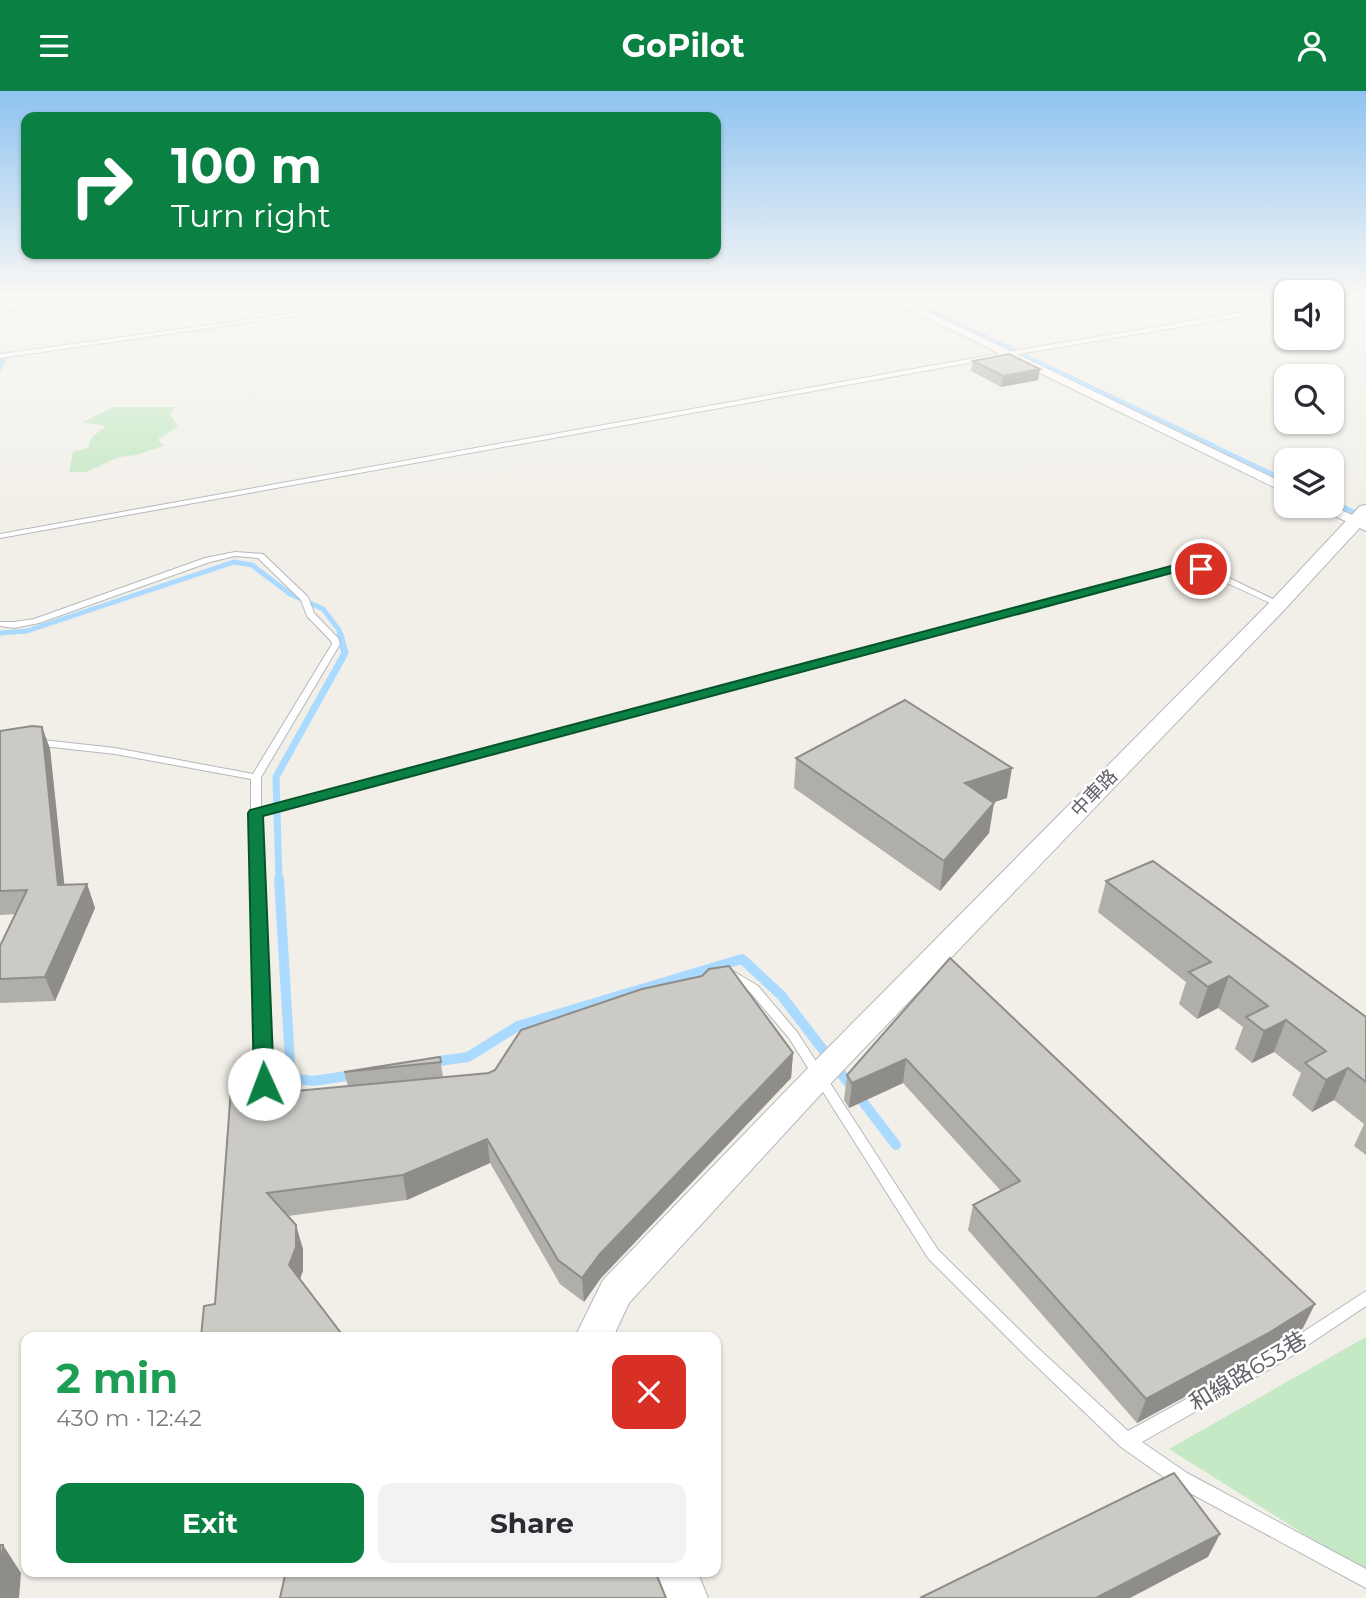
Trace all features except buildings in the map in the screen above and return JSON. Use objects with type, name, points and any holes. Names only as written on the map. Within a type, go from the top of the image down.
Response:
[{"type":"street","points":[[1035,367],[1274,483]]},
{"type":"street","points":[[1344,514],[1362,520]]},
{"type":"street","name":"中車路","points":[[596,1332],[616,1291],[821,1074],[1362,520]]},
{"type":"street","points":[[676,1577],[686,1598]]},
{"type":"lane","points":[[0,536],[933,367]]},
{"type":"lane","points":[[0,624],[14,625],[36,621],[208,559],[235,554],[260,556],[305,599],[310,614],[336,644],[256,777],[264,1084],[280,1110],[294,1108]]},
{"type":"lane","points":[[255,813],[1179,568],[1201,569],[1217,574],[1279,604]]},
{"type":"lane","points":[[23,741],[115,751],[256,777]]},
{"type":"lane","points":[[714,976],[730,973],[754,989],[793,1035],[821,1074],[933,1254],[1127,1441],[1181,1479],[1366,1579]]},
{"type":"lane","name":"和線路653巷","points":[[1127,1441],[1279,1356],[1366,1298]]},
{"type":"green space","points":[[114,407],[175,407],[170,414],[178,427],[158,439],[163,446],[136,455],[119,457],[86,472],[69,472],[73,452],[88,448],[92,437],[106,426],[83,422]]},
{"type":"green space","points":[[1366,1337],[1366,1573],[1169,1449]]},
{"type":"waterway","points":[[1050,367],[1214,446]]},
{"type":"waterway","points":[[1210,445],[1274,475]]},
{"type":"waterway","points":[[1344,508],[1366,518]]},
{"type":"waterway","points":[[0,633],[27,631],[234,562],[252,565],[290,594],[323,609],[339,630],[341,637]]},
{"type":"waterway","points":[[279,881],[276,777],[345,653],[340,635]]},
{"type":"waterway","points":[[279,879],[291,1078],[313,1081],[354,1075]]},
{"type":"waterway","points":[[433,1062],[468,1057],[518,1026],[742,959],[781,995],[896,1145]]},
{"type":"route","points":[[264,1084],[255,813],[1179,568],[1201,569]]}]
